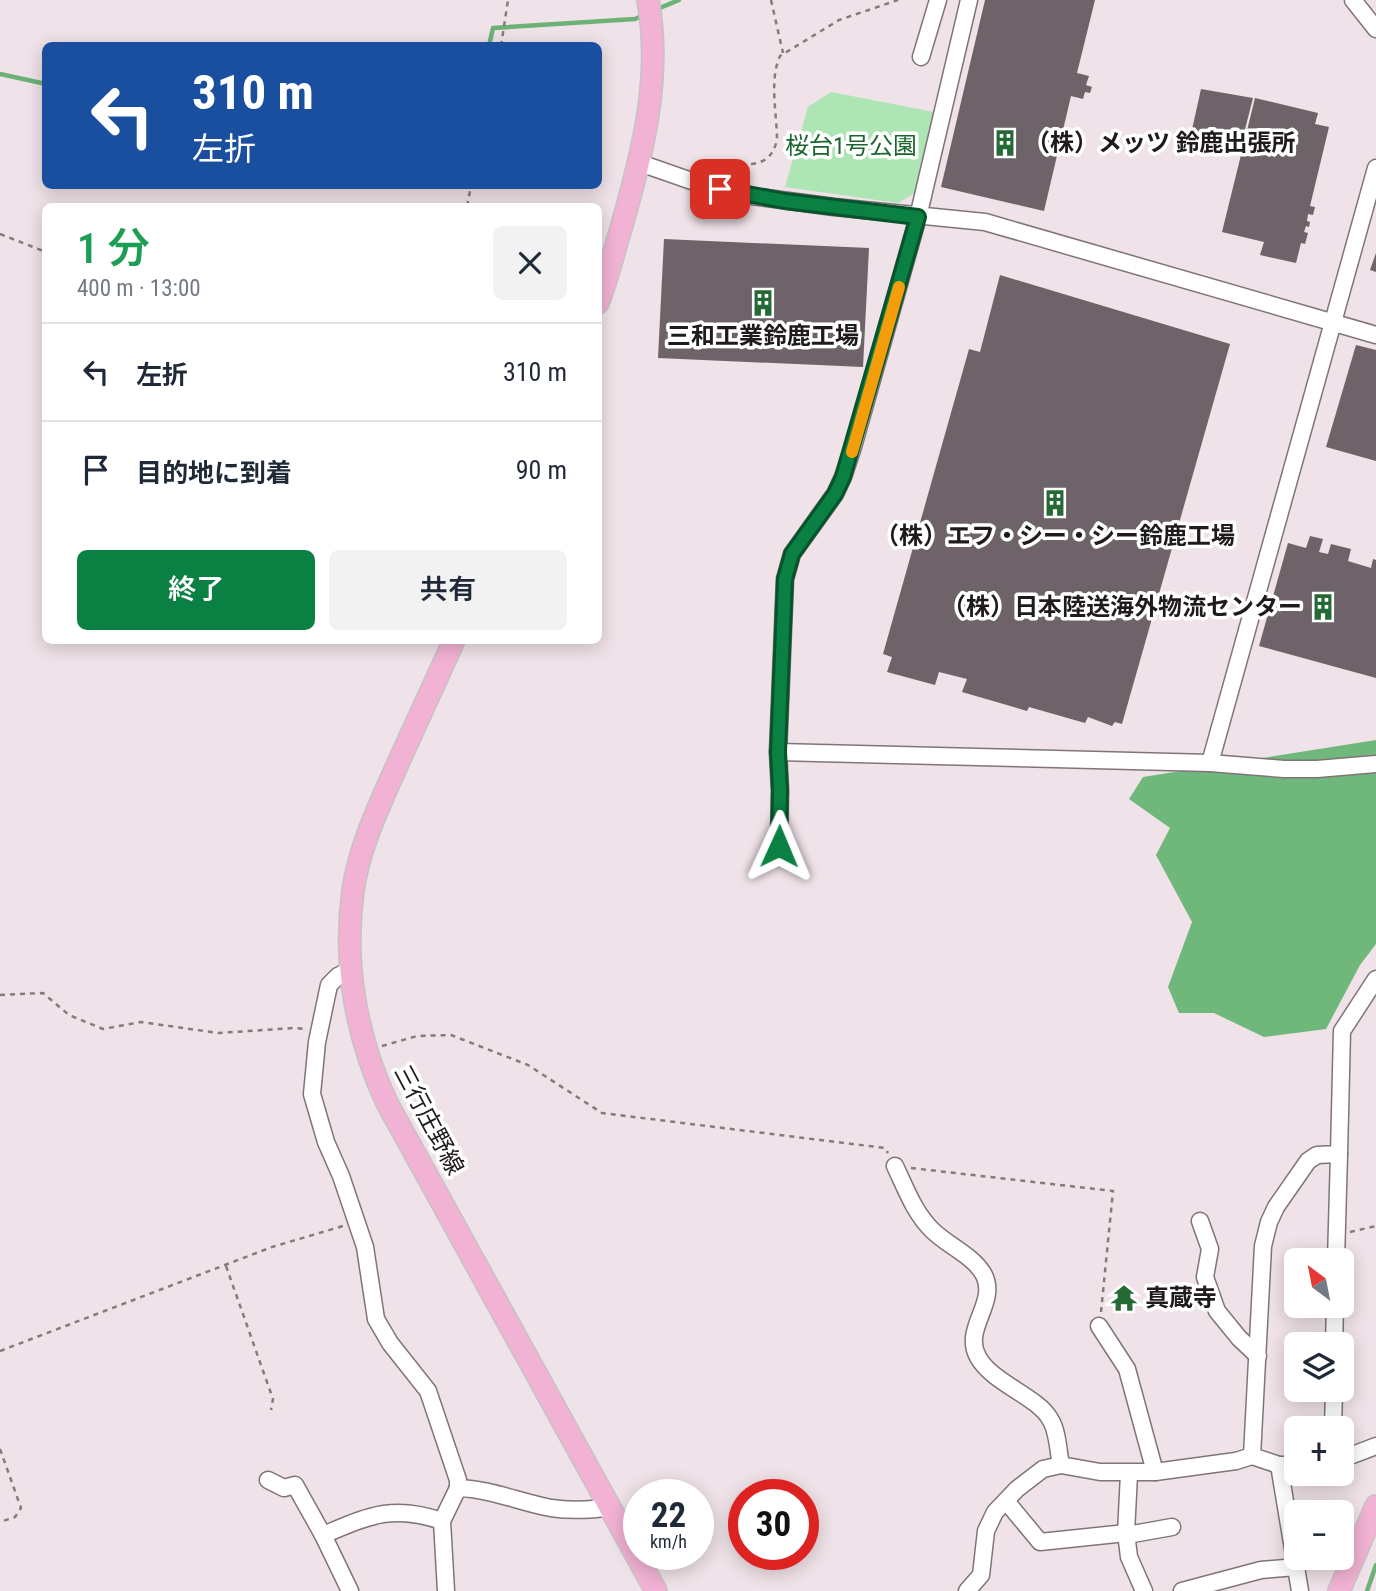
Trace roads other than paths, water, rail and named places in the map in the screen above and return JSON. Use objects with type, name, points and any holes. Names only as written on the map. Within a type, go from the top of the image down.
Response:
[{"type":"main road","points":[[602,289],[639,163],[651,92],[649,3]]},
{"type":"main road","name":"三行庄野線","points":[[452,644],[382,798],[364,846],[353,889],[349,929],[350,971],[359,1026],[387,1103],[656,1591]]},
{"type":"main road","points":[[1339,1591],[1376,1506]]},
{"type":"street","points":[[921,57],[938,0]]},
{"type":"street","points":[[779,846],[778,752],[785,579],[796,547],[835,494],[843,477],[918,217],[969,0]]},
{"type":"street","points":[[1353,0],[1376,29]]},
{"type":"street","points":[[639,163],[736,194],[918,217],[985,222],[1376,335]]},
{"type":"street","points":[[1210,763],[1376,169]]},
{"type":"street","points":[[778,752],[1210,763],[1306,769],[1376,764]]},
{"type":"street","points":[[350,971],[338,976],[329,985],[312,1094],[326,1142],[341,1176],[365,1247],[376,1319],[390,1343],[428,1391],[458,1488],[442,1521],[446,1591]]},
{"type":"street","points":[[1336,1248],[1342,1031],[1376,979]]},
{"type":"street","points":[[1252,1456],[1263,1246],[1269,1222],[1276,1207],[1308,1161],[1317,1155],[1339,1154]]},
{"type":"street","points":[[895,1166],[922,1220],[979,1266],[984,1275],[988,1284],[987,1295],[974,1332],[977,1357],[990,1372],[1046,1413],[1054,1427],[1061,1465]]},
{"type":"street","points":[[1200,1221],[1210,1249],[1205,1277],[1217,1311],[1258,1356]]},
{"type":"street","points":[[1099,1326],[1127,1369],[1156,1472]]},
{"type":"street","points":[[1354,1454],[1376,1446]]},
{"type":"street","points":[[967,1591],[981,1575],[986,1531],[995,1512],[1043,1469],[1061,1465],[1129,1474],[1236,1461],[1252,1456],[1284,1465]]},
{"type":"street","points":[[1279,1465],[1285,1500]]},
{"type":"street","points":[[1129,1474],[1129,1557],[1144,1591]]},
{"type":"street","points":[[268,1480],[284,1488],[295,1485],[350,1591]]},
{"type":"street","points":[[458,1488],[477,1489],[552,1508],[593,1510],[612,1507]]},
{"type":"street","points":[[1006,1501],[1040,1542],[1172,1527]]},
{"type":"street","points":[[323,1535],[361,1519],[395,1512],[419,1513],[442,1521]]},
{"type":"street","points":[[1182,1591],[1261,1570],[1284,1568]]},
{"type":"street","points":[[1296,1570],[1300,1591]]},
{"type":"waterway","points":[[655,10],[679,0]]},
{"type":"waterway","points":[[490,42],[493,28],[635,19],[644,15]]},
{"type":"waterway","points":[[0,74],[42,83]]},
{"type":"waterway","points":[[1367,1591],[1376,1565]]},
{"type":"place","name":"（株）メッツ 鈴鹿出張所","points":[[1005,143]]},
{"type":"place","name":"三和工業鈴鹿工場","points":[[763,303]]},
{"type":"place","name":"（株）エフ・シー・シー鈴鹿工場","points":[[1055,503]]},
{"type":"place","name":"（株）日本陸送海外物流センター","points":[[1323,607]]},
{"type":"place","name":"真蔵寺","points":[[1124,1298]]},
{"type":"park label","name":"桜台1号公園","points":[[851,146]]}]
